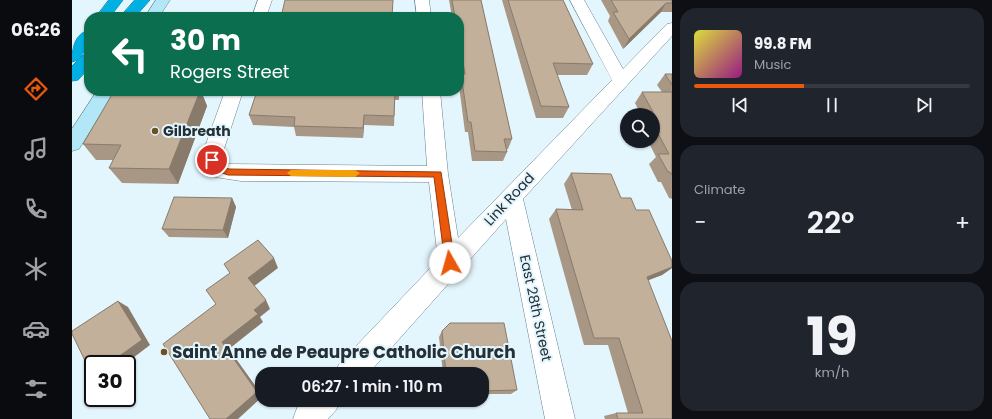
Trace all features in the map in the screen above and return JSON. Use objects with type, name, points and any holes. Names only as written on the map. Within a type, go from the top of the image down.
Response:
[{"type":"highway","points":[[107,12],[116,0]]},
{"type":"highway","points":[[131,12],[142,0]]},
{"type":"highway","points":[[72,57],[84,41]]},
{"type":"highway","points":[[72,76],[84,63]]},
{"type":"main road","points":[[155,12],[162,0]]},
{"type":"main road","points":[[72,144],[103,96]]},
{"type":"street","points":[[261,12],[265,0]]},
{"type":"street","points":[[422,0],[423,12]]},
{"type":"street","points":[[577,0],[621,80]]},
{"type":"street","name":"Link Road","points":[[355,367],[512,196],[621,80],[670,32]]},
{"type":"street","points":[[232,96],[218,137],[212,160],[217,168],[228,172],[438,174]]},
{"type":"street","points":[[430,96],[438,174],[450,263]]},
{"type":"street","name":"East 28th Street","points":[[512,196],[560,419]]},
{"type":"street","points":[[308,419],[319,407]]},
{"type":"building","points":[[285,0],[393,0],[392,12],[282,12]]},
{"type":"building","points":[[452,0],[481,0],[512,139],[504,139],[507,152],[475,151],[471,122],[468,122],[464,95],[464,12],[454,12]]},
{"type":"building","points":[[508,0],[563,0],[593,64],[553,63],[569,107],[541,106]]},
{"type":"building","points":[[611,0],[672,0],[672,3],[666,3],[629,39],[613,12],[618,12]]},
{"type":"building","points":[[665,74],[672,74],[672,85]]},
{"type":"building","points":[[642,92],[672,92],[672,175],[668,172],[658,154],[669,154],[660,137],[660,108],[651,108]]},
{"type":"building","name":"Gilbreath","points":[[111,96],[198,96],[169,169],[109,168],[121,145],[83,144]]},
{"type":"building","points":[[255,96],[395,96],[394,116],[364,115],[363,128],[294,126],[295,117],[249,115]]},
{"type":"building","points":[[571,173],[611,174],[621,198],[631,198],[636,210],[649,210],[672,261],[672,267],[647,277],[672,341],[672,419],[618,419],[616,413],[643,413],[619,338],[594,338],[556,209],[583,210]]},
{"type":"building","points":[[174,197],[232,198],[223,230],[162,229]]},
{"type":"building","points":[[258,240],[274,258],[248,278],[266,300],[254,310],[258,314],[222,342],[255,389],[255,394],[226,419],[210,419],[163,344],[216,304],[206,290],[230,273],[224,264]]},
{"type":"building","points":[[118,301],[142,340],[121,355],[84,355],[84,359],[72,331]]},
{"type":"building","points":[[450,323],[504,323],[517,390],[489,391],[489,367],[445,367],[442,331]]},
{"type":"slow traffic","points":[[291,173],[355,173]]},
{"type":"place","name":"Gilbreath","points":[[155,131]]},
{"type":"place","name":"Saint Anne de Peaupre Catholic Church","points":[[164,352]]},
{"type":"route","points":[[212,160],[217,168],[228,172],[438,174],[450,263]]}]
